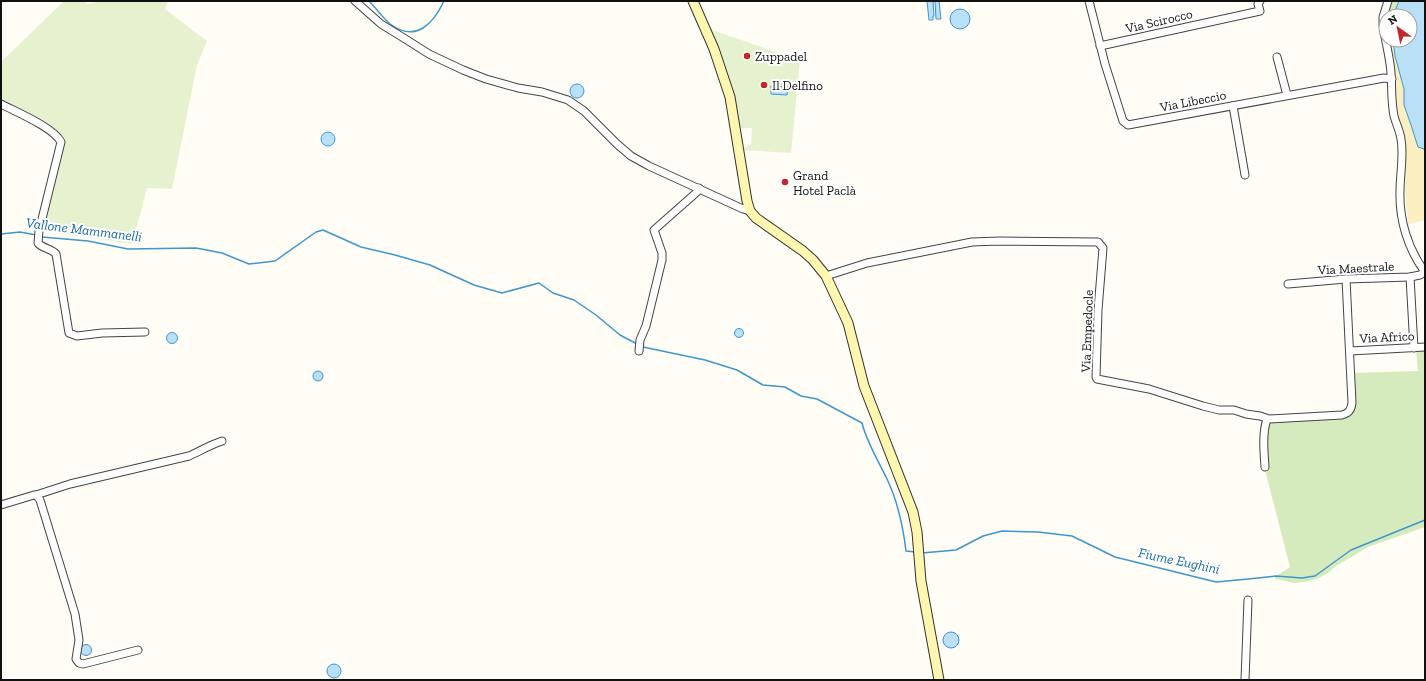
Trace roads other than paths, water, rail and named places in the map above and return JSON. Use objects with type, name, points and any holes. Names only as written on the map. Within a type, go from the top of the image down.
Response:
[{"type":"street","points":[[355,1],[381,24],[406,40],[429,54],[463,70],[486,79],[518,88],[542,92],[568,100],[584,111],[631,156],[649,166],[750,211]]},
{"type":"street","points":[[693,1],[714,49],[730,97],[747,201],[750,211],[756,218],[803,251],[813,260],[826,276],[848,323],[864,386],[913,512],[917,532],[921,581],[939,680]]},
{"type":"street","name":"Via Libeccio","points":[[1089,1],[1100,46],[1123,121],[1128,125],[1384,78],[1392,79]]},
{"type":"street","name":"Via Scirocco","points":[[1100,46],[1260,11],[1258,4],[1260,1]]},
{"type":"street","points":[[1388,1],[1383,17],[1383,24],[1392,79],[1392,104],[1394,117],[1401,140],[1402,163],[1400,192],[1403,224],[1406,236],[1419,264],[1425,272]]},
{"type":"street","points":[[1277,57],[1287,95]]},
{"type":"street","points":[[1,104],[49,129],[59,138],[61,142],[39,231],[38,243],[40,246],[54,251],[56,254],[69,333],[76,336],[102,333],[145,332]]},
{"type":"street","points":[[1233,106],[1245,175]]},
{"type":"street","points":[[639,351],[640,340],[646,326],[662,260],[662,253],[654,230],[697,192],[699,188]]},
{"type":"street","name":"Via Empedocle","points":[[826,276],[867,263],[972,242],[1098,242],[1103,248],[1098,310],[1097,379],[1149,389],[1219,410],[1234,410],[1276,420],[1335,416],[1348,412],[1351,409],[1352,403],[1346,279]]},
{"type":"street","name":"Via Maestrale","points":[[1288,284],[1346,279],[1410,277],[1420,275],[1425,272]]},
{"type":"street","points":[[1410,277],[1414,348]]},
{"type":"street","name":"Via Africo","points":[[1350,351],[1425,347]]},
{"type":"street","points":[[1265,467],[1264,449],[1267,419]]},
{"type":"street","points":[[1,505],[70,484],[188,456],[222,441]]},
{"type":"street","points":[[36,495],[40,500],[75,614],[79,640],[76,659],[79,663],[83,664],[138,650]]},
{"type":"street","points":[[1245,680],[1248,600]]},
{"type":"water","points":[[927,1],[933,1],[933,20],[929,20]]},
{"type":"water","points":[[935,1],[939,1],[941,19],[936,19]]},
{"type":"water","points":[[1399,1],[1425,1],[1425,152],[1424,149],[1418,147],[1404,105],[1404,89],[1394,48],[1418,48],[1418,8],[1396,8]]},
{"type":"water","points":[[960,9],[967,12],[970,19],[967,26],[960,29],[953,26],[950,19],[953,12]]},
{"type":"water","points":[[577,84],[582,86],[584,91],[582,96],[577,98],[572,96],[570,91],[572,86]]},
{"type":"water","points":[[771,86],[788,87],[787,95],[771,94]]},
{"type":"water","points":[[328,132],[333,134],[335,139],[333,144],[328,146],[323,144],[321,139],[323,134]]},
{"type":"water","points":[[739,328],[744,333],[739,338],[734,333]]},
{"type":"water","points":[[172,332],[176,334],[178,338],[176,342],[172,344],[168,342],[166,338],[168,334]]},
{"type":"water","points":[[318,371],[323,376],[318,381],[313,376]]},
{"type":"water","points":[[951,632],[957,634],[959,640],[957,646],[951,648],[945,646],[943,640],[945,634]]},
{"type":"water","points":[[86,644],[90,646],[92,650],[90,654],[86,656],[82,654],[80,650],[82,646]]},
{"type":"water","points":[[334,664],[339,666],[341,671],[339,676],[334,678],[329,676],[327,671],[329,666]]},
{"type":"waterway","points":[[369,1],[390,24],[408,32],[416,31],[429,23],[435,17],[444,1]]},
{"type":"waterway","name":"Vallone Mammanelli","points":[[42,237],[88,241],[128,249],[196,248],[222,253],[249,264],[275,261],[316,232],[323,230],[361,247],[430,265],[474,285],[502,293],[539,283],[553,293],[574,300],[596,315],[620,335],[637,344]]},
{"type":"waterway","name":"Vallone Mammanelli","points":[[1,234],[20,232],[36,235]]},
{"type":"waterway","name":"Vallone Mammanelli","points":[[643,347],[705,360],[737,370],[763,385],[785,387],[801,396],[817,399],[862,423],[894,496],[902,523],[906,551],[915,552]]},
{"type":"waterway","name":"Fiume Eughini","points":[[922,553],[956,550],[983,536],[1002,531],[1038,532],[1072,536],[1115,557],[1216,582],[1276,576],[1302,578],[1315,576],[1351,550],[1425,520]]},
{"type":"place","name":"Zuppadel","points":[[747,56]]},
{"type":"place","name":"Il Delfino","points":[[764,85]]},
{"type":"place","name":"Grand Hotel Paclà","points":[[785,182]]}]
